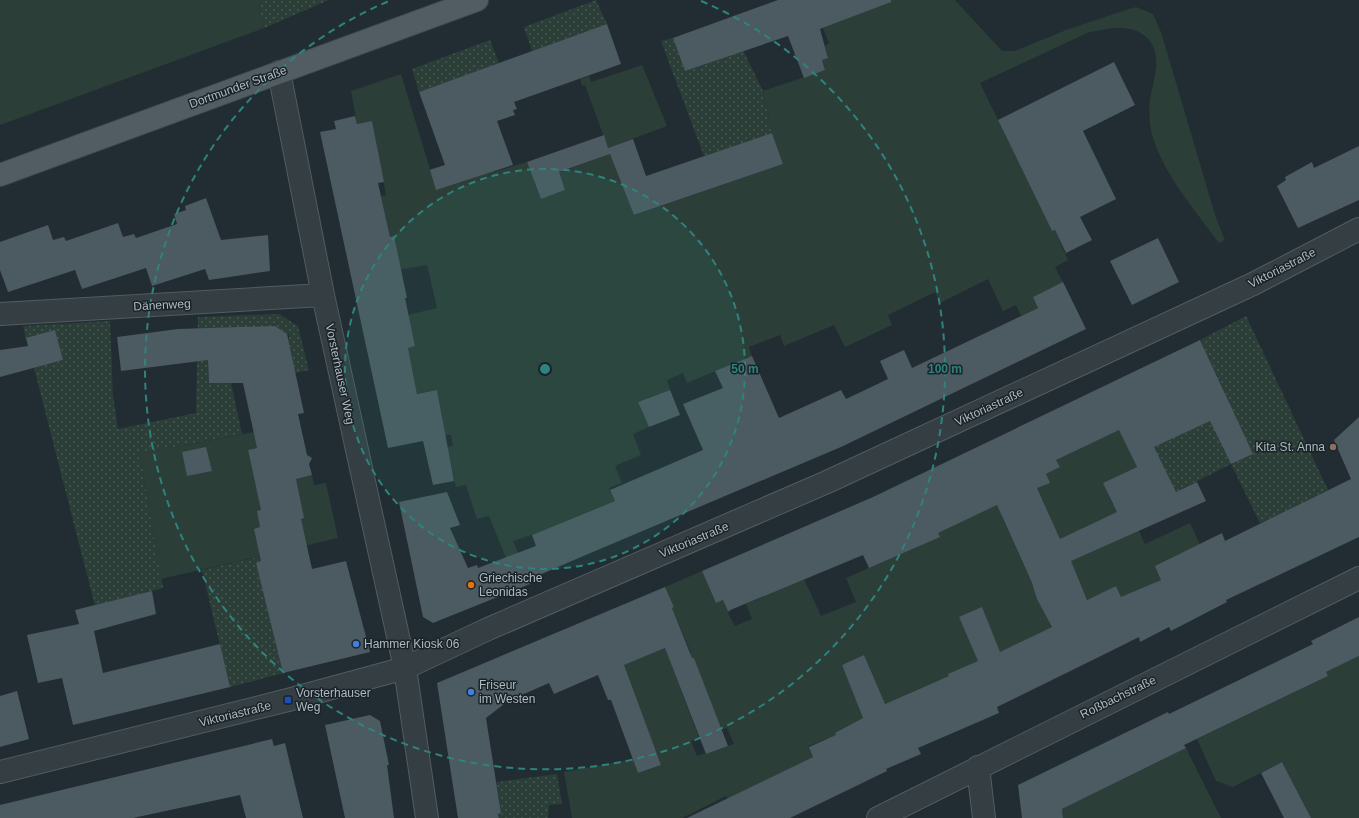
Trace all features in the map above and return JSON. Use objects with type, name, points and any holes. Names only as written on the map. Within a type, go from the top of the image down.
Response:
[{"type":"main road","name":"Dortmunder Straße","points":[[0,175],[477,0]]},
{"type":"street","name":"Vorsterhauser Weg","points":[[279,72],[323,295],[405,668],[427,818]]},
{"type":"street","name":"Viktoriastraße","points":[[0,772],[288,700],[405,668],[488,629],[827,482],[1253,284],[1359,229]]},
{"type":"street","name":"Dänenweg","points":[[0,314],[323,295]]},
{"type":"street","name":"Roßbachstraße","points":[[878,818],[1359,578]]},
{"type":"street","points":[[978,767],[984,818]]},
{"type":"green space","points":[[0,0],[258,0],[264,28],[0,125]]},
{"type":"green space","points":[[258,0],[329,0],[264,28]]},
{"type":"green space","points":[[596,0],[607,24],[532,51],[524,27]]},
{"type":"green space","points":[[874,0],[955,0],[1002,51],[1015,51],[1066,30],[1136,7],[1153,14],[1161,32],[1216,218],[1225,240],[1219,243],[1200,218],[1172,178],[1157,150],[1152,135],[1149,112],[1156,66],[1156,57],[1151,42],[1145,36],[1132,29],[1117,28],[1087,33],[980,83],[1052,231],[1055,230],[1068,260],[1055,267],[1069,294],[1053,301],[1051,288],[1033,297],[1038,308],[1021,316],[1016,305],[1003,311],[988,279],[940,303],[935,292],[888,315],[892,325],[845,347],[834,325],[784,346],[780,335],[749,347],[752,356],[687,383],[683,373],[667,380],[670,390],[638,402],[649,427],[633,434],[641,455],[615,466],[622,483],[609,488],[615,501],[532,535],[513,541],[518,553],[506,558],[489,516],[477,519],[466,485],[456,487],[447,447],[453,446],[451,435],[443,435],[442,416],[437,390],[417,394],[408,348],[415,346],[408,315],[437,308],[427,265],[397,270],[381,196],[386,195],[372,121],[357,124],[351,91],[401,74],[430,169],[453,163],[491,163],[494,172],[527,162],[541,199],[565,190],[558,173],[610,154],[635,215],[783,164],[772,133],[763,91],[825,70],[822,60],[828,57],[825,46],[829,43],[823,28],[877,7]]},
{"type":"green space","points":[[673,38],[685,71],[726,57],[738,40],[763,91],[772,133],[704,156],[661,41]]},
{"type":"green space","points":[[490,40],[499,63],[419,92],[412,69]]},
{"type":"green space","points":[[642,65],[667,126],[608,148],[585,85],[582,86],[580,79],[589,76],[591,82]]},
{"type":"green space","points":[[279,314],[298,326],[309,370],[295,373],[288,339],[290,336],[273,325],[272,327],[207,329],[209,383],[231,383],[242,434],[140,454],[163,588],[95,606],[34,368],[63,360],[55,331],[26,339],[23,326],[110,321],[113,396],[118,429],[196,413],[198,317]]},
{"type":"green space","points":[[1246,316],[1328,490],[1296,506],[1275,521],[1273,517],[1260,523],[1231,464],[1176,492],[1153,447],[1209,421],[1203,407],[1226,395],[1200,340]],"holes":[[[1240,428],[1253,454],[1231,464],[1218,438]]]},
{"type":"green space","points":[[299,423],[303,438],[248,450],[256,487],[312,475],[314,485],[326,483],[338,538],[161,579],[140,454]]},
{"type":"green space","points":[[1118,423],[1137,467],[1104,483],[1112,503],[1136,524],[1145,544],[1190,523],[1207,559],[1150,585],[1124,605],[1116,586],[1087,600],[1042,499],[1002,517],[1034,588],[1069,612],[1049,622],[1052,627],[979,663],[997,707],[951,681],[940,680],[866,712],[864,656],[842,665],[865,722],[835,733],[838,740],[826,739],[809,746],[813,757],[728,799],[726,796],[682,818],[572,818],[564,772],[633,759],[638,773],[661,765],[623,665],[673,645],[683,656],[691,653],[665,587],[702,571],[716,603],[726,599],[731,611],[728,613],[735,626],[752,619],[746,604],[804,579],[821,616],[856,602],[846,578],[939,537],[934,525],[982,511],[1049,482],[1046,474],[1060,467],[1056,460]],"holes":[[[694,658],[721,729],[727,728],[734,744],[697,756],[691,741],[699,738],[672,666]]]},
{"type":"green space","points":[[278,552],[279,557],[256,563],[283,673],[230,687],[202,570]]},
{"type":"green space","points":[[1359,656],[1359,818],[1297,818],[1308,812],[1282,762],[1233,787],[1216,781],[1197,739],[1328,676],[1326,672]]},
{"type":"green space","points":[[1186,748],[1221,818],[1063,818],[1062,809]]},
{"type":"green space","points":[[557,774],[562,804],[549,805],[548,818],[498,818],[498,814],[501,813],[497,782]]},
{"type":"building","points":[[778,0],[891,0],[891,2],[820,29],[828,58],[822,60],[825,70],[804,78],[788,36],[685,71],[673,38]]},
{"type":"building","points":[[607,24],[621,64],[514,102],[517,109],[513,110],[515,115],[497,121],[513,165],[436,190],[430,170],[445,165],[419,92]]},
{"type":"building","points":[[1114,62],[1135,105],[1083,131],[1116,199],[1080,217],[1092,240],[1066,253],[1055,230],[1052,231],[998,120]]},
{"type":"building","points":[[355,116],[357,124],[372,121],[384,182],[378,183],[390,237],[394,236],[415,346],[408,348],[417,394],[437,390],[454,481],[433,485],[423,441],[388,448],[320,132],[336,129],[334,121]]},
{"type":"building","points":[[772,133],[783,164],[634,215],[610,154],[559,172],[565,190],[541,199],[527,162],[604,135],[608,148],[633,139],[646,176]]},
{"type":"building","points":[[1359,146],[1359,200],[1298,228],[1277,186],[1286,180],[1285,177],[1312,162],[1314,168]]},
{"type":"building","points":[[206,198],[221,240],[268,235],[270,271],[209,280],[205,269],[152,286],[146,268],[82,289],[75,270],[8,292],[0,270],[0,242],[48,225],[53,240],[64,237],[66,241],[118,223],[123,237],[134,234],[136,238],[177,224],[174,214],[186,210],[185,206]]},
{"type":"building","points":[[1158,238],[1179,282],[1132,305],[1110,261]]},
{"type":"building","points":[[1063,282],[1086,329],[841,447],[528,580],[530,584],[433,623],[423,617],[399,502],[447,492],[460,525],[450,528],[468,568],[477,565],[478,568],[536,546],[532,535],[615,501],[610,490],[703,450],[683,404],[723,388],[715,371],[752,356],[779,418],[841,390],[846,399],[888,379],[880,361],[904,350],[912,368],[1038,308],[1033,297]]},
{"type":"building","points":[[275,326],[287,334],[304,413],[298,414],[307,455],[312,458],[309,464],[312,475],[296,479],[304,518],[301,519],[312,569],[346,561],[370,652],[283,673],[256,563],[261,561],[254,529],[260,527],[257,511],[261,510],[248,450],[257,448],[243,383],[209,383],[208,360],[121,371],[117,337],[178,329]]},
{"type":"building","points":[[55,330],[63,360],[0,377],[0,350],[28,346],[26,338]]},
{"type":"building","points":[[1200,340],[1253,454],[1231,464],[1210,421],[1154,447],[1176,492],[1197,482],[1206,501],[1071,561],[1087,600],[1116,586],[1121,597],[1161,580],[1155,566],[1222,533],[1225,541],[1351,479],[1334,440],[1359,417],[1359,537],[1226,600],[1227,602],[1171,631],[1169,627],[1140,642],[1139,637],[997,707],[999,713],[918,748],[921,754],[886,769],[887,771],[790,818],[687,818],[813,757],[809,747],[836,735],[835,733],[863,718],[842,665],[864,655],[885,704],[949,676],[948,674],[978,661],[959,617],[982,607],[1000,652],[1052,627],[1037,599],[1032,583],[997,505],[938,533],[940,537],[869,568],[863,555],[728,611],[723,600],[716,603],[702,571],[873,497]],"holes":[[[1119,430],[1137,467],[1103,483],[1117,512],[1060,539],[1037,488],[1050,483],[1046,474],[1060,467],[1056,460]]]},
{"type":"building","points":[[670,390],[680,415],[649,427],[638,402]]},
{"type":"building","points":[[206,447],[212,471],[187,476],[182,452]]},
{"type":"building","points":[[665,587],[674,607],[672,608],[692,658],[694,658],[728,746],[706,754],[665,648],[624,665],[661,765],[638,773],[611,700],[608,700],[598,675],[554,694],[549,683],[508,701],[486,718],[501,813],[498,814],[498,818],[458,818],[437,683]]},
{"type":"building","points":[[152,591],[156,614],[94,631],[103,673],[220,644],[230,687],[73,725],[62,678],[38,683],[27,635],[79,624],[75,610]]},
{"type":"building","points":[[1359,617],[1359,656],[1326,672],[1328,676],[1184,745],[1186,748],[1062,809],[1063,818],[1022,818],[1018,785],[1313,644],[1311,641]]},
{"type":"building","points":[[17,691],[29,739],[0,747],[0,696]]},
{"type":"building","points":[[370,715],[380,721],[389,765],[387,765],[394,818],[345,818],[325,725]]},
{"type":"building","points":[[272,739],[274,746],[285,743],[303,818],[246,818],[240,795],[133,818],[0,818],[0,805]]},
{"type":"building","points":[[1282,762],[1311,818],[1284,818],[1261,773]]},
{"type":"place","name":"Kita St. Anna","points":[[1333,447]]},
{"type":"place","name":"Griechische Leonidas","points":[[471,585]]},
{"type":"place","name":"Hammer Kiosk 06","points":[[356,644]]},
{"type":"place","name":"Friseur im Westen","points":[[471,692]]},
{"type":"place","name":"Vorsterhauser Weg","points":[[288,700]]}]
